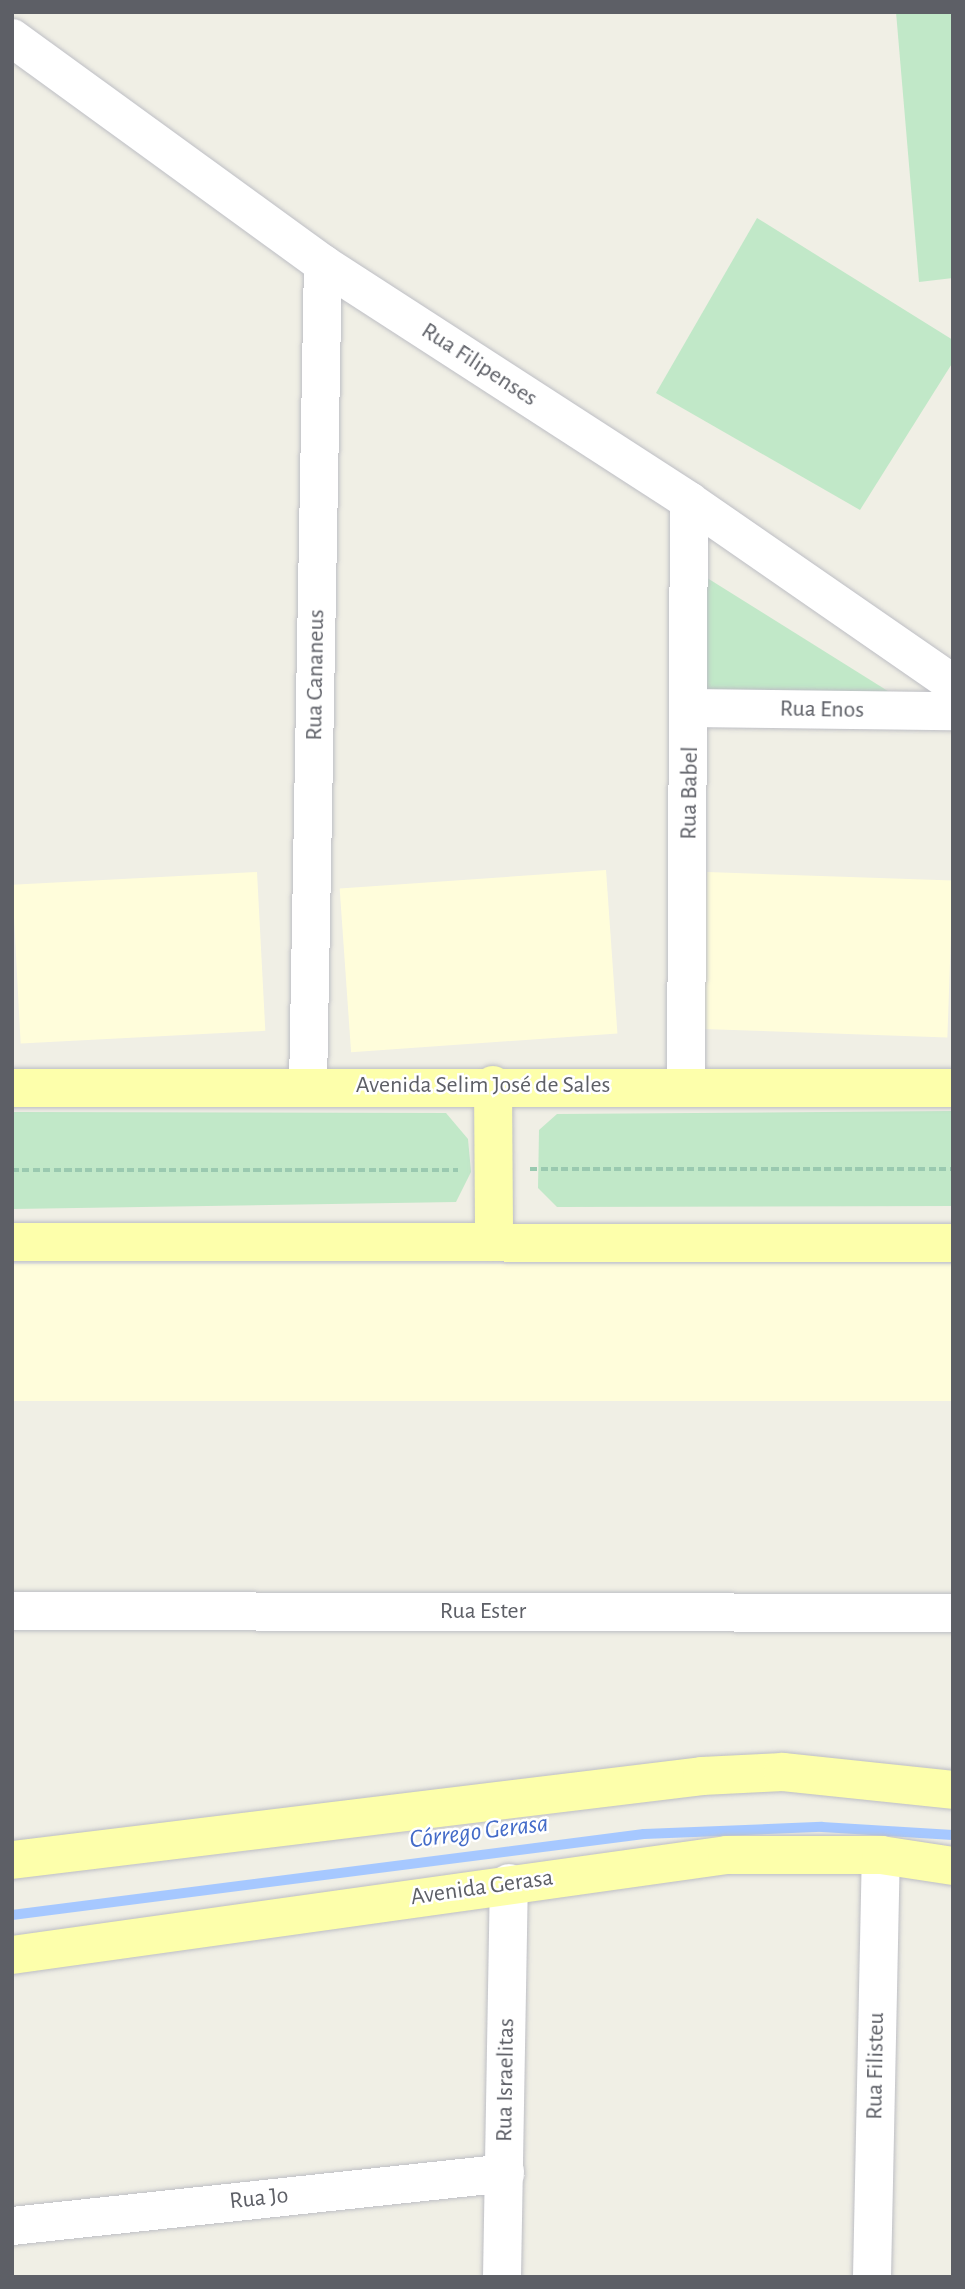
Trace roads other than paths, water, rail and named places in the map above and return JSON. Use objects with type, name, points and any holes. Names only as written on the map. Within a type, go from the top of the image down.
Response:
[{"type":"main road","name":"Avenida Selim José de Sales","points":[[12,1088],[493,1085],[953,1088]]},
{"type":"main road","points":[[493,1085],[494,1242]]},
{"type":"main road","points":[[12,1242],[953,1243]]},
{"type":"main road","points":[[12,1860],[702,1776],[783,1772],[953,1790]]},
{"type":"main road","name":"Avenida Gerasa","points":[[12,1955],[509,1883],[727,1855],[881,1855],[953,1866]]},
{"type":"street","name":"Rua Filipenses","points":[[12,38],[323,264],[689,501],[953,684]]},
{"type":"street","name":"Rua Cananeus","points":[[308,1087],[323,264]]},
{"type":"street","name":"Rua Babel","points":[[686,1085],[691,709],[689,501]]},
{"type":"street","name":"Rua Enos","points":[[691,709],[953,712]]},
{"type":"street","name":"Rua Ester","points":[[12,1611],[953,1613]]},
{"type":"street","name":"Rua Filisteu","points":[[872,2277],[881,1855]]},
{"type":"street","name":"Rua Israelitas","points":[[502,2277],[509,1883]]},
{"type":"street","name":"Rua Jo","points":[[12,2226],[505,2173]]},
{"type":"waterway","name":"Córrego Gerasa","points":[[12,1915],[644,1834],[822,1827],[953,1835]]}]
